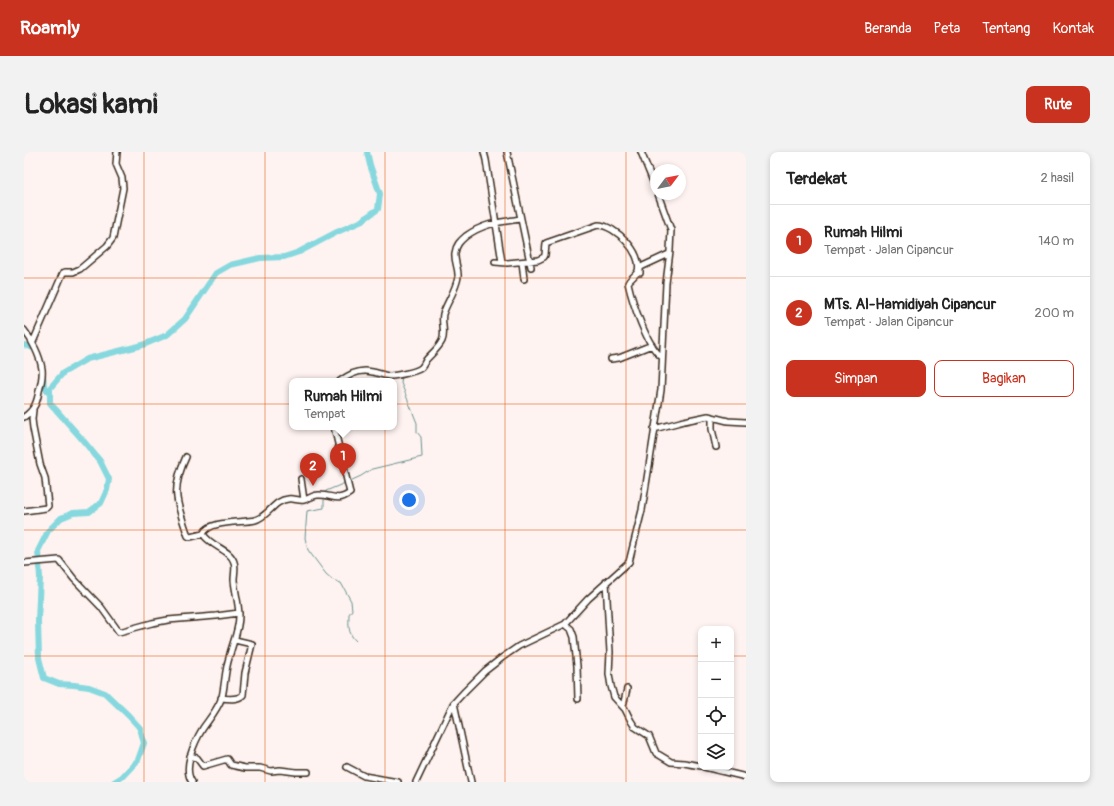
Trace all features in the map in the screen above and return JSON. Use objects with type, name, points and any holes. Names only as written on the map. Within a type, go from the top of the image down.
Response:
[{"type":"street","points":[[33,342],[63,273],[73,272],[80,269],[107,246],[113,238],[123,188],[122,178],[116,164],[117,152]]},
{"type":"street","points":[[484,152],[502,262]]},
{"type":"street","points":[[507,152],[530,267]]},
{"type":"street","points":[[641,152],[650,175]]},
{"type":"street","points":[[416,782],[454,703],[485,671],[503,656],[519,646],[565,624],[606,582],[629,562],[642,510],[661,390],[666,282],[671,230],[660,200]]},
{"type":"street","points":[[345,378],[354,373],[364,371],[393,376],[422,368],[442,341],[443,316],[458,277],[458,270],[455,260],[457,246],[476,229],[496,223],[521,219]]},
{"type":"street","points":[[495,262],[522,262],[544,257],[546,243],[598,225],[602,225],[614,231],[629,245],[636,256],[638,270],[628,282],[630,294],[655,352],[662,357]]},
{"type":"street","points":[[635,275],[639,276],[640,268],[643,266],[669,254]]},
{"type":"street","points":[[522,262],[524,279]]},
{"type":"street","points":[[24,330],[33,342],[42,370],[42,379],[37,402],[33,410],[32,419],[40,464],[45,478],[48,506],[46,508],[24,511]]},
{"type":"street","points":[[611,359],[619,358],[652,345]]},
{"type":"street","points":[[24,417],[33,410]]},
{"type":"street","points":[[654,429],[694,418],[712,417],[728,421],[746,422]]},
{"type":"street","points":[[712,417],[712,429],[716,447]]},
{"type":"street","points":[[186,457],[178,478],[176,498],[188,536],[190,537],[203,534],[206,529],[214,526],[260,518],[272,507],[285,500],[304,500],[316,495],[342,498],[348,495],[351,491],[335,430]]},
{"type":"street","points":[[301,479],[304,500]]},
{"type":"street","points":[[192,782],[189,777],[188,762],[198,736],[212,716],[221,698],[228,658],[239,624],[239,613],[234,581],[235,564],[233,558],[212,544],[203,534]]},
{"type":"street","points":[[24,563],[42,560],[59,560],[74,579],[101,607],[119,632],[168,620],[239,613]]},
{"type":"street","points":[[606,582],[610,652],[609,666],[611,686],[614,697],[623,706],[635,727],[649,736],[656,753],[671,762],[698,766]]},
{"type":"street","points":[[565,624],[571,629],[574,637],[578,699]]},
{"type":"street","points":[[221,698],[231,699],[243,695],[244,673],[252,644],[235,640]]},
{"type":"street","points":[[623,706],[627,689]]},
{"type":"street","points":[[454,703],[471,782]]},
{"type":"street","points":[[190,756],[197,758],[203,766],[226,759],[231,765],[245,768],[260,768],[271,772],[281,770],[308,772]]},
{"type":"street","points":[[347,767],[364,776],[398,782]]},
{"type":"street","points":[[715,770],[746,777]]},
{"type":"waterway","points":[[114,782],[122,777],[138,760],[144,743],[140,728],[105,693],[89,687],[59,684],[44,678],[39,658],[38,621],[40,577],[38,551],[48,531],[61,518],[73,513],[89,512],[101,503],[107,490],[109,479],[100,461],[50,403],[50,388],[63,373],[87,359],[143,345],[167,335],[185,319],[216,273],[230,265],[260,258],[284,257],[299,252],[360,222],[378,209],[380,194],[367,152]]},
{"type":"waterway","points":[[24,345],[33,348]]},
{"type":"waterway","points":[[43,375],[44,387],[50,393]]},
{"type":"waterway","points":[[350,481],[372,469],[422,457],[421,437],[417,432],[417,423],[401,383],[402,376]]},
{"type":"waterway","points":[[325,493],[326,491],[345,483]]},
{"type":"waterway","points":[[324,498],[324,508],[307,511],[305,538],[308,550],[326,574],[333,580],[341,583],[351,601],[352,610],[349,614],[349,628],[351,635],[356,641]]},
{"type":"place","name":"Rumah Hilmi","points":[[343,476]]},
{"type":"place","name":"MTs. Al-Hamidiyah Cipancur","points":[[313,486]]}]
